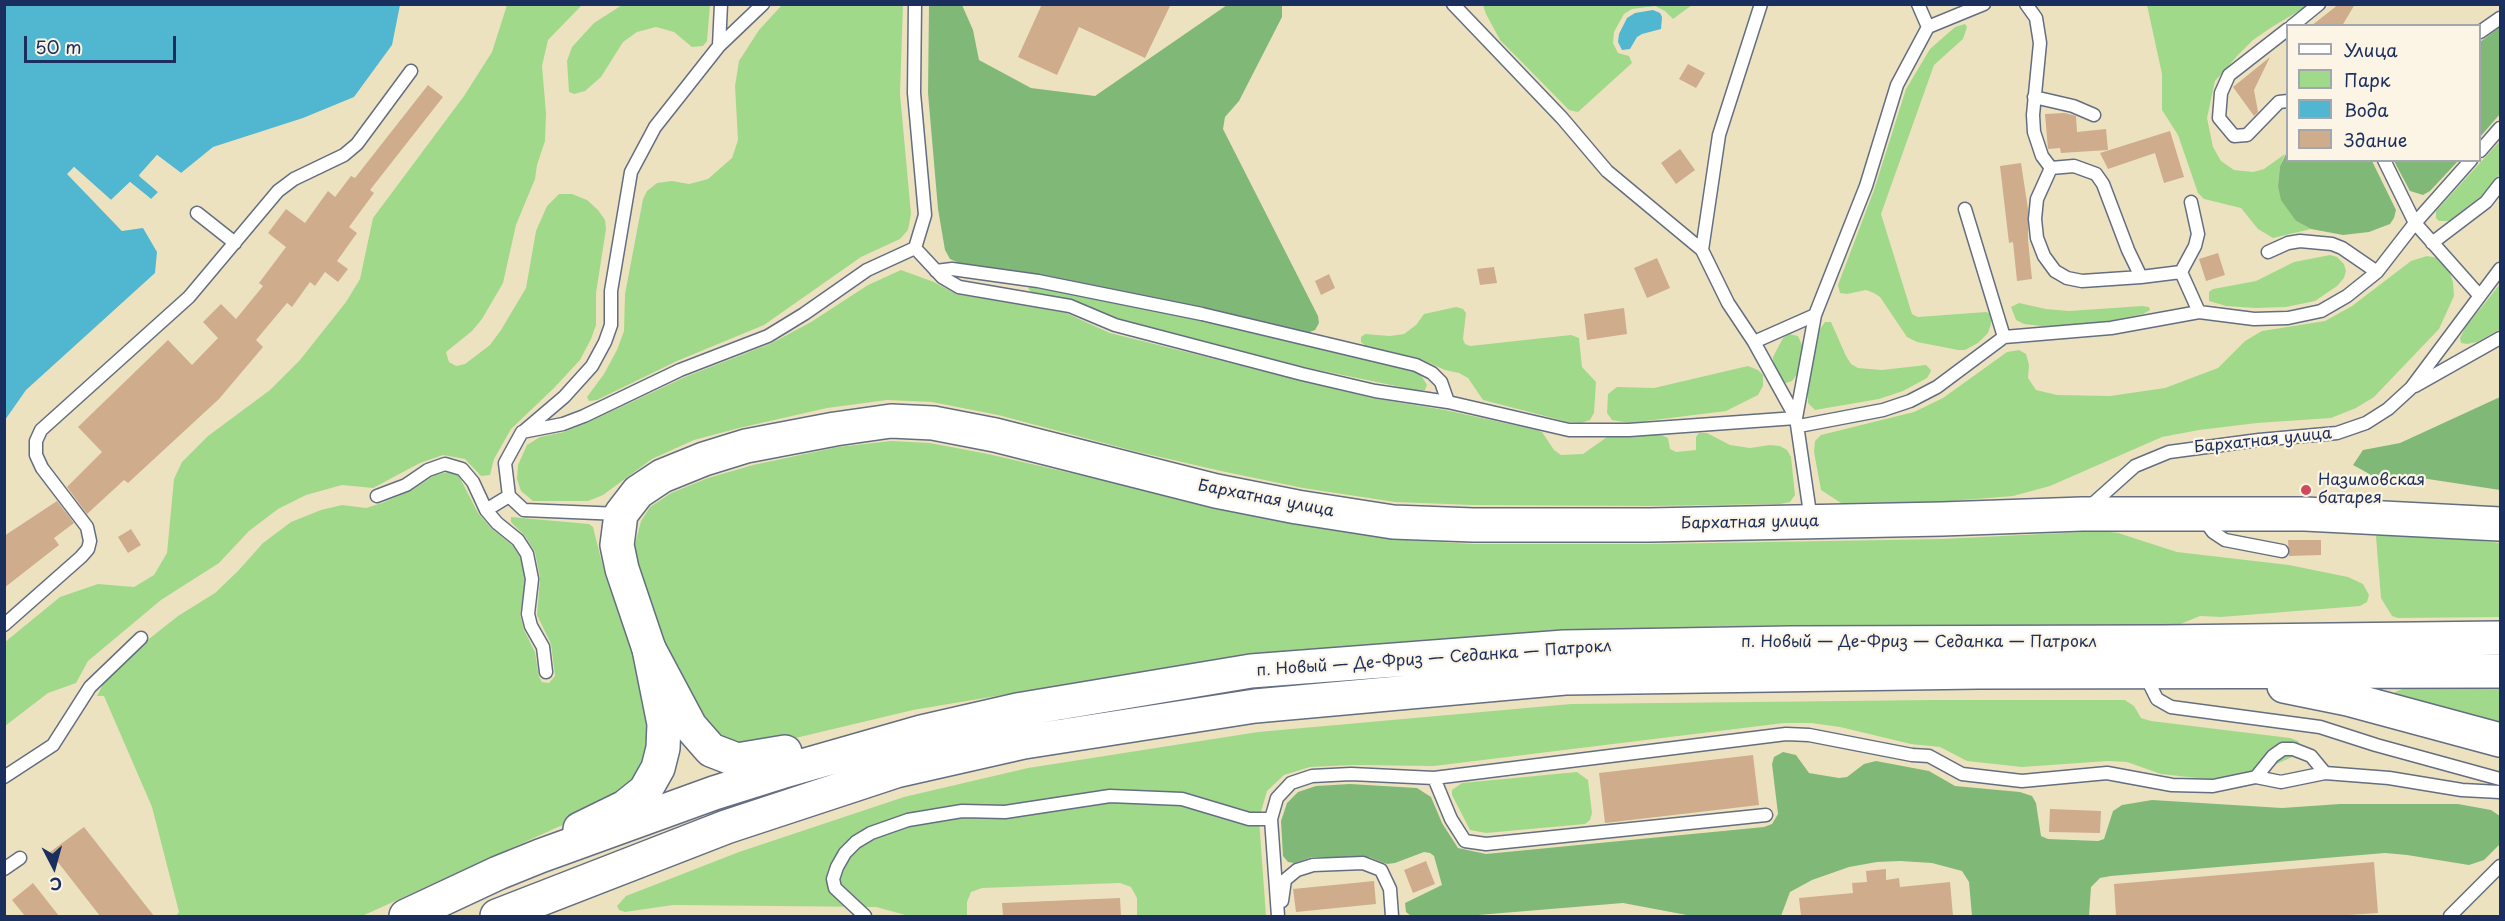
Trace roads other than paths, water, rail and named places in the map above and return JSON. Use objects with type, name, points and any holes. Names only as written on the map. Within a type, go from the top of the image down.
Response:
[{"type":"main road","name":"Бархатная улица","points":[[621,514],[638,492],[662,476],[704,459],[746,446],[834,429],[891,421],[933,423],[995,435],[1216,491],[1393,522],[1473,525],[1605,525],[2082,514],[2305,514],[2500,524]]},
{"type":"main road","points":[[540,856],[559,839],[625,807],[650,785],[663,748],[664,724],[649,649],[621,569],[617,544],[621,514]]},
{"type":"main road","name":"п. Новый — Де-Фриз — Седанка — Патрокл","points":[[406,916],[540,856],[714,793],[921,732],[1017,710],[1251,671],[1563,647],[1790,643],[2500,638]]},
{"type":"main road","points":[[649,649],[690,726],[711,750],[737,760],[763,757],[894,725],[921,732]]},
{"type":"main road","name":"п. Новый — Де-Фриз — Седанка — Патрокл","points":[[497,916],[726,827],[896,771],[1023,742],[1255,706],[1565,678],[2143,671],[2500,671]]},
{"type":"main road","points":[[2215,672],[2348,699],[2500,740]]},
{"type":"lane","points":[[719,45],[721,4]]},
{"type":"lane","points":[[621,514],[525,510],[509,496],[505,463],[522,432],[564,397],[592,366],[605,342],[611,325],[611,291],[631,172],[655,127],[719,45],[763,4]]},
{"type":"lane","points":[[522,432],[563,424],[584,416],[680,370],[768,336],[867,270],[915,248],[925,215],[914,93],[915,4]]},
{"type":"lane","points":[[1453,4],[1467,11],[1607,171],[1702,250],[1728,303],[1754,342],[1798,422]]},
{"type":"lane","points":[[1702,250],[1719,135],[1761,4]]},
{"type":"lane","points":[[1918,4],[1929,27]]},
{"type":"lane","points":[[1812,522],[1798,422],[1815,315],[1866,186],[1897,85],[1929,27],[1984,4]]},
{"type":"lane","points":[[2026,4],[2036,18],[2040,43],[2034,97],[2034,132],[2042,156],[2051,168]]},
{"type":"lane","points":[[2294,24],[2319,4]]},
{"type":"lane","points":[[2481,31],[2500,18]]},
{"type":"lane","points":[[2286,31],[2229,75],[2220,93],[2219,118],[2234,136],[2247,135],[2278,102],[2286,101]]},
{"type":"lane","points":[[4,625],[81,557],[88,549],[90,541],[87,528],[42,468],[36,455],[36,441],[40,430],[189,297],[278,191],[294,179],[344,155],[357,144],[411,71]]},
{"type":"lane","points":[[2034,97],[2073,106],[2094,115]]},
{"type":"lane","points":[[2481,150],[2500,128]]},
{"type":"lane","points":[[2385,162],[2415,223],[2479,295]]},
{"type":"lane","points":[[915,248],[936,271],[958,287],[1070,306],[1115,325],[1302,374],[1375,391],[1449,402],[1569,430],[1629,430],[1798,422],[1883,410],[1910,401],[1937,387],[2004,337],[2110,328],[2199,312],[2254,319],[2288,318],[2320,311],[2346,296],[2377,272],[2415,223],[2469,162]]},
{"type":"lane","points":[[2051,168],[2074,166],[2096,174],[2103,184],[2141,277]]},
{"type":"lane","points":[[2051,168],[2037,199],[2035,219],[2041,247],[2055,271],[2067,278],[2082,281],[2181,272]]},
{"type":"lane","points":[[2432,243],[2497,198],[2500,184]]},
{"type":"lane","points":[[2181,272],[2195,246],[2198,234],[2190,202]]},
{"type":"lane","points":[[1965,209],[2004,337]]},
{"type":"lane","points":[[197,213],[234,243]]},
{"type":"lane","points":[[2268,252],[2288,243],[2300,241],[2332,244],[2342,248],[2377,272]]},
{"type":"lane","points":[[936,271],[952,269],[1049,283],[1202,314],[1416,365],[1432,373],[1441,381],[1449,402]]},
{"type":"lane","name":"Бархатная улица","points":[[2082,514],[2135,466],[2169,452],[2259,440],[2337,434],[2366,423],[2388,409],[2411,388],[2500,269]]},
{"type":"lane","points":[[2181,272],[2199,312]]},
{"type":"lane","points":[[1754,342],[1815,315]]},
{"type":"lane","points":[[2411,388],[2500,338]]},
{"type":"lane","points":[[377,496],[406,485],[428,470],[445,464],[462,468],[473,482],[486,510],[497,523],[518,540],[527,554],[532,579],[528,614],[531,626],[543,647],[546,672]]},
{"type":"lane","points":[[486,510],[509,496]]},
{"type":"lane","points":[[2201,515],[2213,532],[2224,540],[2282,551]]},
{"type":"lane","points":[[4,777],[53,745],[90,687],[141,638]]},
{"type":"lane","points":[[2143,671],[2157,699],[2171,707],[2320,727],[2376,746],[2500,779]]},
{"type":"lane","points":[[1278,916],[1270,819],[1277,798],[1284,790],[1291,783],[1312,776],[1351,774],[1434,778],[1786,734],[1809,735],[1911,755],[1929,756],[1962,774],[2022,781],[2108,773],[2172,785],[2213,786],[2256,777],[2281,782],[2325,773],[2389,778],[2500,792]]},
{"type":"lane","points":[[2256,777],[2273,756],[2283,749],[2293,749],[2311,756],[2325,773]]},
{"type":"lane","points":[[1434,778],[1451,819],[1465,841],[1486,844],[1766,815]]},
{"type":"lane","points":[[865,916],[835,888],[833,879],[837,867],[845,853],[871,832],[908,820],[962,812],[1005,812],[1110,796],[1182,799],[1250,819],[1270,819]]},
{"type":"lane","points":[[4,869],[20,858]]},
{"type":"lane","points":[[1278,916],[1285,880],[1297,870],[1313,865],[1363,863],[1381,870],[1390,889],[1392,916]]},
{"type":"lane","points":[[2450,916],[2500,866]]},
{"type":"water","points":[[5,5],[400,5],[392,45],[354,97],[303,118],[213,147],[181,173],[157,155],[139,175],[158,192],[151,199],[130,182],[111,200],[74,167],[68,174],[122,231],[143,228],[157,252],[155,273],[26,390],[5,420]]},
{"type":"water","points":[[1653,10],[1660,13],[1662,17],[1661,29],[1642,34],[1637,37],[1630,49],[1622,50],[1618,42],[1619,34],[1627,18],[1635,13]]},
{"type":"place","name":"Назимовская батарея","points":[[2306,490]]}]
